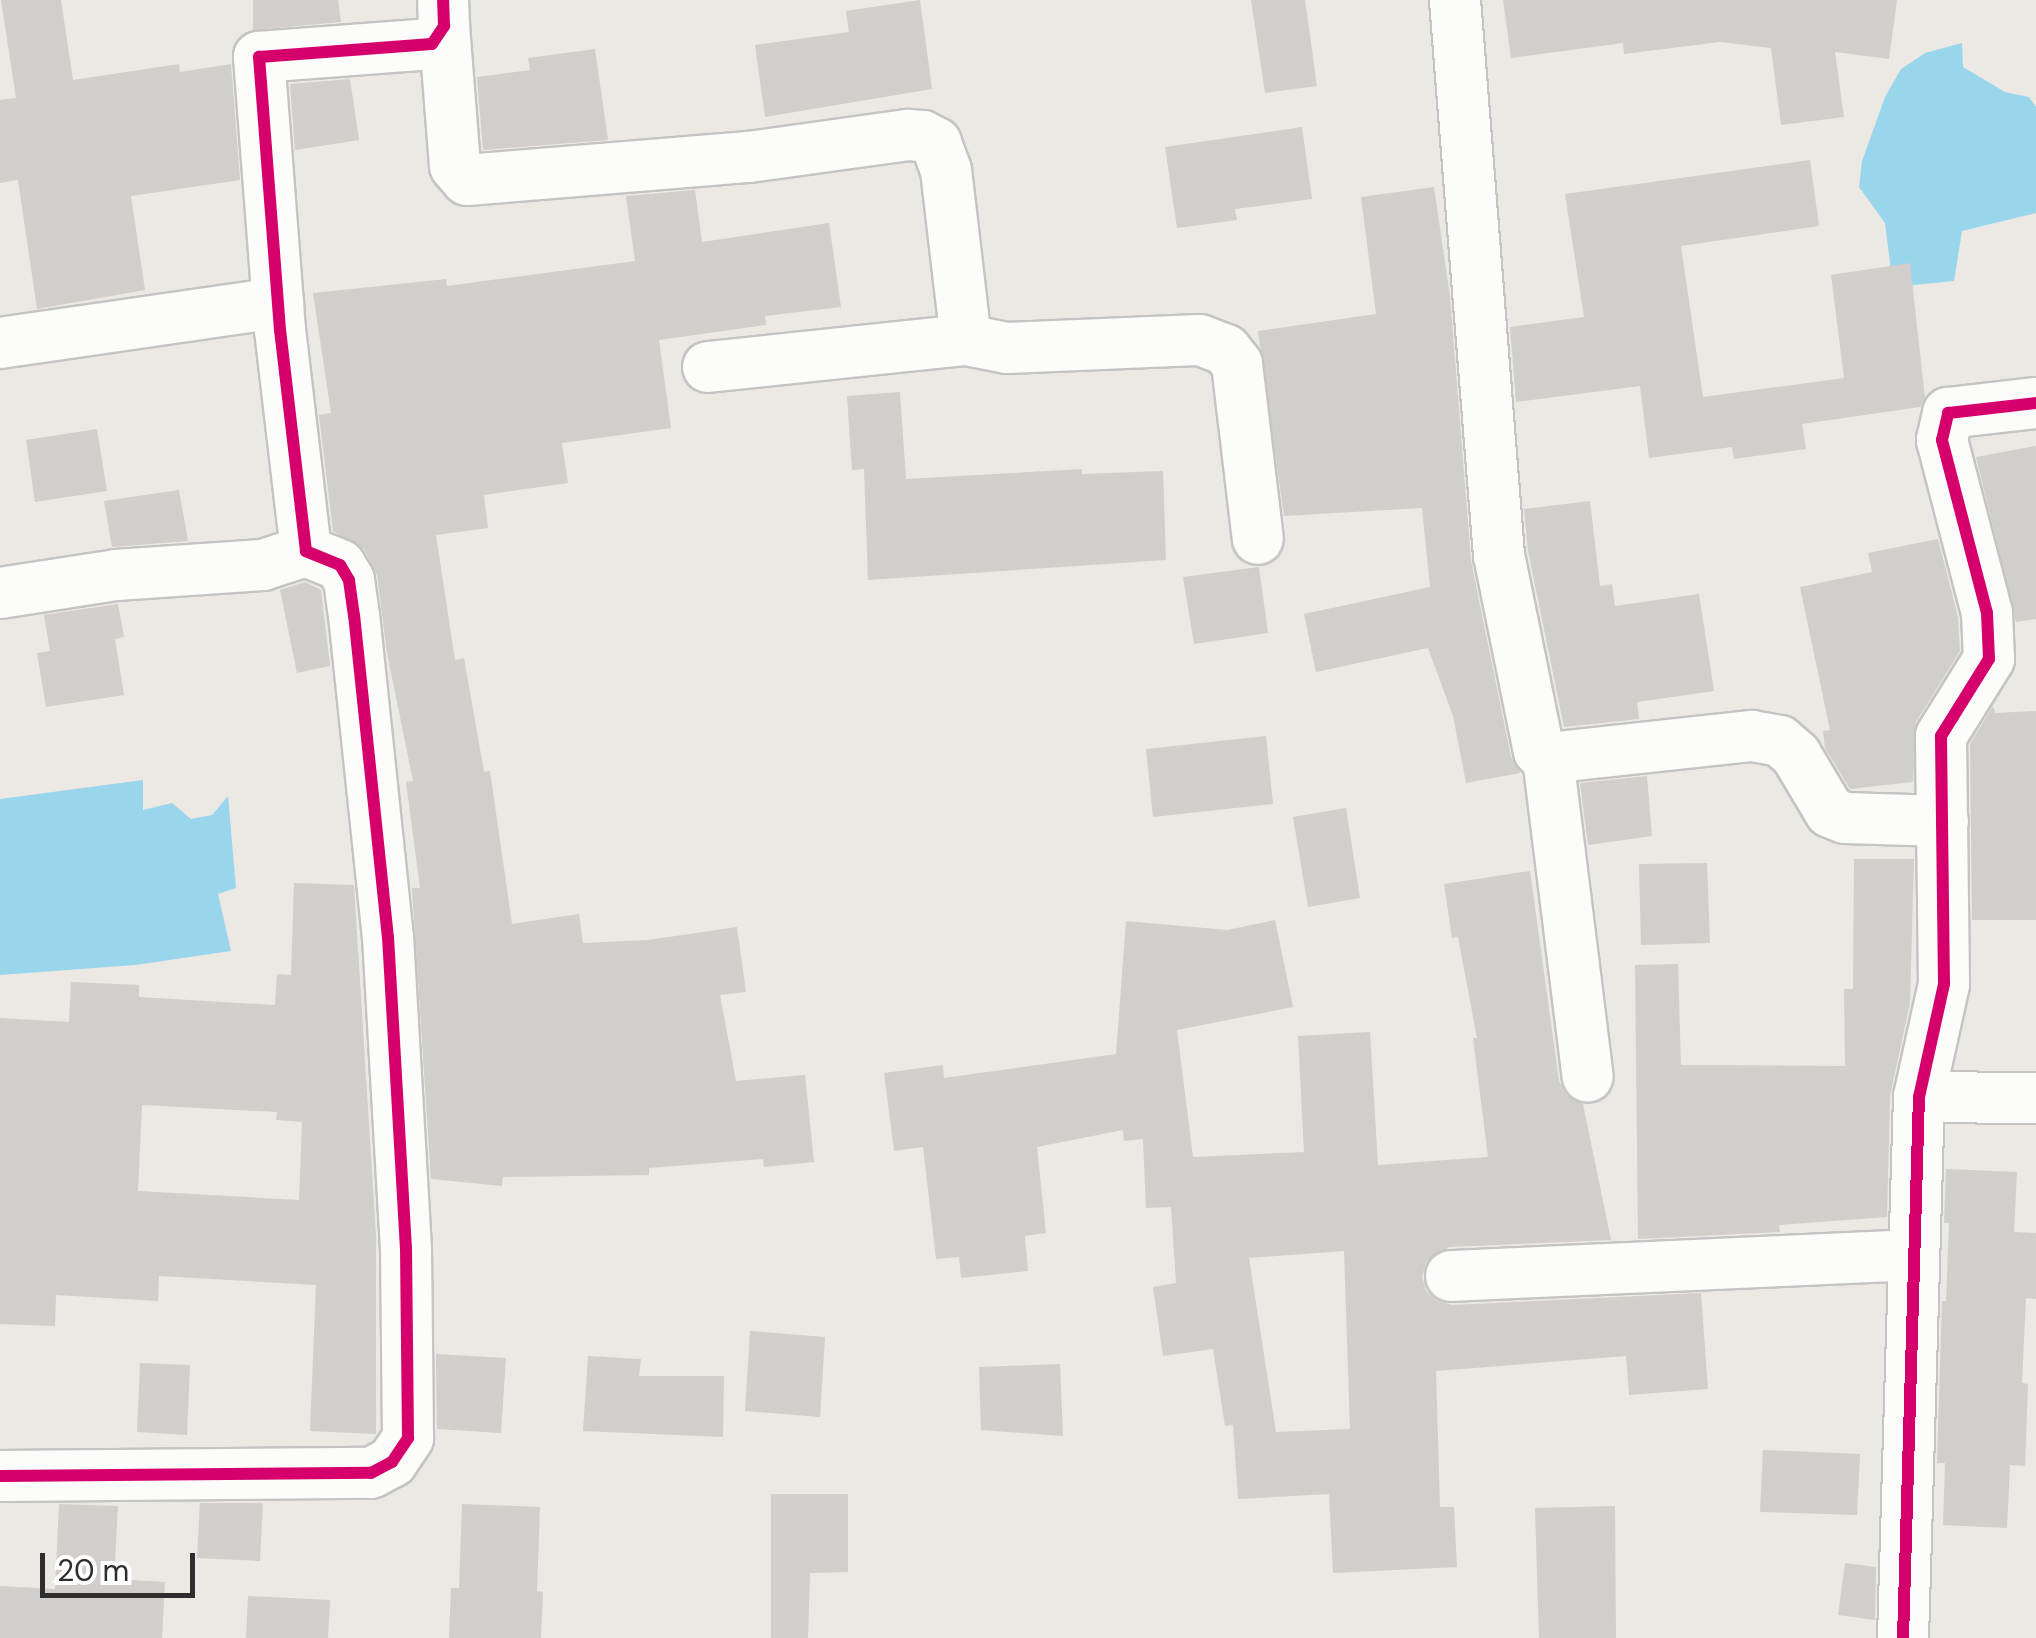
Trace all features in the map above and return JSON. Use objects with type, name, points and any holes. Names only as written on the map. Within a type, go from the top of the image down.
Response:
[{"type":"street","points":[[1455,0],[1500,555],[1533,738],[1548,758],[1588,1077]]},
{"type":"street","points":[[306,552],[278,304],[260,57],[432,44],[444,13]]},
{"type":"street","points":[[444,13],[456,166],[467,180],[748,157],[908,136],[923,136],[936,143],[946,170],[966,340]]},
{"type":"street","points":[[0,343],[278,304]]},
{"type":"street","points":[[708,368],[966,340],[1007,348],[1200,340],[1226,350],[1237,364],[1258,539]]},
{"type":"street","points":[[1903,1638],[1919,1097],[1944,984],[1941,736],[1956,705],[1990,658],[1986,613],[1942,440],[1948,413],[2036,402]]},
{"type":"street","points":[[0,593],[116,574],[263,565],[306,552],[340,565],[349,580],[388,938],[406,1249],[408,1438],[392,1462],[372,1474],[0,1476]]},
{"type":"street","points":[[1548,758],[1752,736],[1780,741],[1796,755],[1830,812],[1845,818],[1943,821]]},
{"type":"street","points":[[1919,1097],[2036,1098]]},
{"type":"street","points":[[1451,1276],[1912,1255]]},
{"type":"water","points":[[1962,43],[1963,67],[2005,92],[2029,97],[2036,107],[2036,213],[1962,231],[1954,281],[1893,287],[1885,223],[1859,187],[1862,161],[1885,97],[1901,69],[1925,53]]},
{"type":"water","points":[[143,780],[143,810],[172,803],[191,819],[212,815],[228,796],[236,888],[218,894],[231,951],[135,965],[0,975],[0,799]]},
{"type":"building","points":[[1,0],[61,0],[73,80],[179,64],[180,72],[231,64],[240,180],[131,196],[145,290],[37,309],[18,180],[0,183],[0,100],[16,98]]},
{"type":"building","points":[[253,0],[338,0],[341,22],[253,30]]},
{"type":"building","points":[[920,0],[932,89],[765,117],[755,45],[849,32],[846,11]]},
{"type":"building","points":[[1251,0],[1305,0],[1317,86],[1265,93]]},
{"type":"building","points":[[1503,0],[1897,0],[1889,59],[1835,52],[1844,117],[1781,125],[1771,48],[1720,42],[1624,54],[1623,43],[1511,58]]},
{"type":"building","points":[[595,49],[608,140],[483,150],[477,77],[530,70],[528,58]]},
{"type":"building","points":[[350,79],[359,140],[295,150],[290,84]]},
{"type":"building","points":[[1302,127],[1312,199],[1235,209],[1237,220],[1177,228],[1165,147]]},
{"type":"building","points":[[1810,160],[1819,226],[1681,246],[1703,397],[1844,378],[1831,275],[1910,263],[1925,398],[1920,407],[1802,424],[1806,449],[1734,459],[1732,447],[1649,458],[1640,386],[1516,402],[1510,327],[1584,317],[1565,194]]},
{"type":"building","points":[[1434,187],[1450,296],[1471,561],[1511,757],[1520,773],[1466,783],[1453,716],[1428,648],[1316,672],[1304,614],[1430,587],[1422,508],[1284,516],[1258,331],[1376,314],[1361,197]]},
{"type":"building","points":[[695,190],[702,242],[829,223],[841,307],[765,316],[766,325],[659,340],[671,428],[562,443],[568,483],[484,495],[488,528],[436,535],[455,660],[464,658],[484,772],[490,771],[512,924],[579,914],[583,943],[648,940],[737,927],[746,992],[720,995],[736,1081],[805,1075],[814,1162],[764,1167],[763,1159],[649,1168],[649,1175],[503,1177],[502,1186],[431,1179],[412,888],[420,888],[406,782],[413,781],[387,653],[377,575],[364,549],[333,531],[319,415],[331,413],[313,293],[446,279],[447,286],[635,261],[626,196]]},
{"type":"building","points":[[900,392],[906,479],[1082,469],[1082,474],[1163,471],[1166,560],[868,580],[864,469],[852,470],[847,396]]},
{"type":"building","points":[[97,429],[107,491],[35,502],[26,440]]},
{"type":"building","points":[[2036,446],[2036,619],[2016,622],[1976,457]]},
{"type":"building","points":[[179,490],[188,541],[112,547],[104,501]]},
{"type":"building","points":[[1590,501],[1600,586],[1612,584],[1615,606],[1699,594],[1714,691],[1637,702],[1639,719],[1564,727],[1528,551],[1524,509]]},
{"type":"building","points":[[1938,539],[1958,617],[1960,651],[1916,722],[1913,782],[1850,789],[1825,748],[1823,731],[1830,730],[1800,587],[1872,572],[1868,553]]},
{"type":"building","points":[[1259,567],[1268,633],[1194,644],[1183,577]]},
{"type":"building","points":[[305,582],[321,590],[330,666],[297,673],[280,590]]},
{"type":"building","points":[[118,604],[124,637],[115,639],[124,695],[46,707],[37,653],[50,651],[44,615]]},
{"type":"building","points":[[1993,706],[1995,713],[2036,711],[2036,920],[1972,920],[1970,744]]},
{"type":"building","points":[[1266,736],[1273,804],[1153,817],[1146,749]]},
{"type":"building","points":[[1647,776],[1652,836],[1588,845],[1580,783]]},
{"type":"building","points":[[1346,808],[1360,898],[1308,907],[1293,817]]},
{"type":"building","points":[[1854,859],[1914,859],[1910,1003],[1890,1096],[1887,1217],[1779,1225],[1780,1232],[1638,1239],[1635,965],[1678,964],[1681,1065],[1845,1066],[1844,989],[1853,989]]},
{"type":"building","points":[[1707,863],[1710,943],[1641,945],[1639,864]]},
{"type":"building","points":[[1530,871],[1559,1081],[1566,1095],[1583,1104],[1611,1240],[1449,1247],[1426,1262],[1422,1276],[1426,1291],[1437,1301],[1452,1305],[1701,1293],[1708,1389],[1629,1395],[1626,1356],[1436,1371],[1440,1507],[1454,1507],[1457,1567],[1333,1573],[1329,1494],[1238,1499],[1233,1425],[1225,1426],[1213,1349],[1163,1356],[1153,1287],[1176,1283],[1171,1207],[1146,1208],[1143,1139],[1124,1141],[1123,1130],[1037,1147],[1046,1233],[1025,1236],[1028,1271],[961,1278],[959,1257],[936,1259],[923,1147],[894,1151],[884,1073],[943,1065],[944,1078],[1116,1054],[1126,921],[1227,930],[1275,920],[1293,1007],[1177,1030],[1193,1157],[1304,1152],[1298,1036],[1370,1032],[1378,1165],[1488,1157],[1473,1038],[1477,1038],[1458,937],[1452,938],[1444,884]],"holes":[[[1344,1251],[1350,1429],[1276,1432],[1249,1258]]]},
{"type":"building","points":[[294,883],[354,885],[376,1236],[376,1434],[310,1431],[316,1285],[159,1276],[158,1301],[56,1295],[55,1326],[0,1324],[0,1018],[69,1022],[71,982],[139,985],[139,997],[275,1005],[277,974],[291,975]],"holes":[[[142,1105],[277,1112],[276,1120],[302,1122],[299,1200],[138,1191]]]},
{"type":"building","points":[[1946,1169],[2017,1172],[2014,1232],[2036,1233],[2036,1299],[2026,1298],[2022,1383],[2028,1384],[2025,1466],[2010,1465],[2007,1528],[1943,1525],[1945,1463],[1937,1463],[1942,1301],[1946,1301],[1949,1223],[1944,1223]]},
{"type":"building","points":[[750,1331],[825,1337],[820,1417],[745,1411]]},
{"type":"building","points":[[436,1354],[506,1358],[501,1433],[437,1429]]},
{"type":"building","points":[[588,1356],[641,1359],[639,1376],[724,1376],[723,1437],[583,1431]]},
{"type":"building","points":[[140,1363],[190,1365],[187,1435],[137,1432]]},
{"type":"building","points":[[1060,1364],[1063,1436],[981,1430],[979,1367]]},
{"type":"building","points":[[1763,1450],[1860,1454],[1857,1515],[1760,1512]]},
{"type":"building","points":[[771,1494],[848,1494],[848,1572],[810,1573],[808,1638],[771,1638]]},
{"type":"building","points":[[200,1503],[263,1503],[260,1561],[197,1558]]},
{"type":"building","points":[[59,1504],[118,1506],[114,1579],[165,1582],[162,1638],[0,1638],[0,1586],[55,1589]]},
{"type":"building","points":[[462,1504],[540,1507],[537,1591],[543,1592],[541,1638],[449,1638],[451,1588],[459,1588]]},
{"type":"building","points":[[1615,1506],[1616,1638],[1539,1638],[1535,1508]]},
{"type":"building","points":[[1845,1563],[1876,1567],[1875,1620],[1838,1615]]},
{"type":"building","points":[[248,1596],[330,1600],[328,1638],[246,1638]]},
{"type":"cycle path","points":[[0,1476],[371,1473],[392,1462],[408,1438],[406,1249],[388,938],[354,616],[349,580],[340,565],[306,551],[280,330],[259,57],[432,44],[444,26],[443,0]]},
{"type":"cycle path","points":[[1903,1638],[1919,1097],[1944,984],[1941,736],[1989,659],[1987,613],[1942,440],[1948,413],[2036,403]]}]
